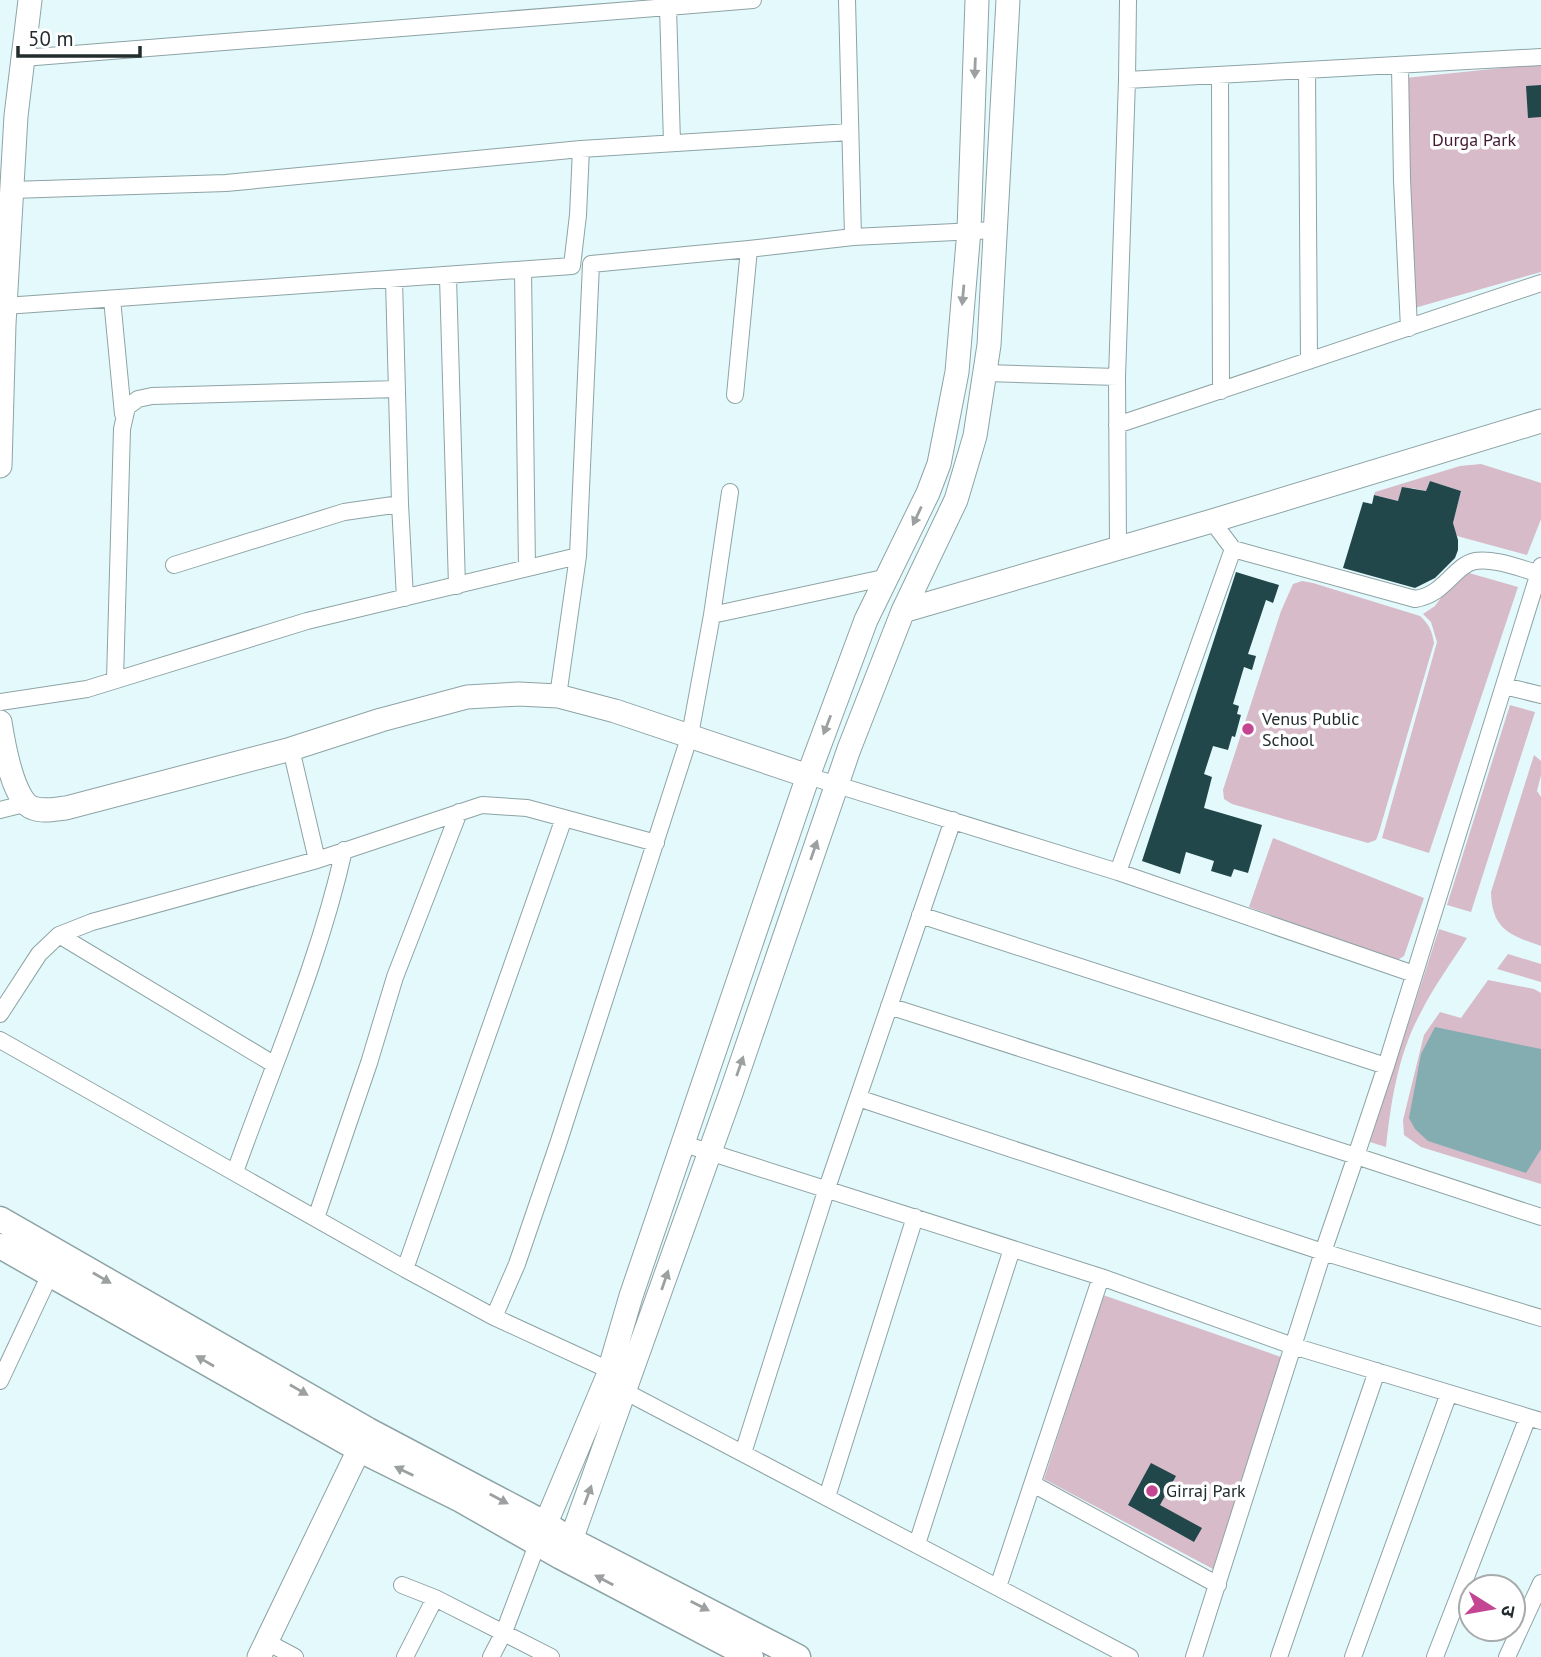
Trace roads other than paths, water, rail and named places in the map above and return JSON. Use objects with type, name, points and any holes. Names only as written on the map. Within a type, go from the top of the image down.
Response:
[{"type":"main road","points":[[0,1219],[55,1263],[364,1440],[542,1533],[751,1657]]},
{"type":"main road","points":[[0,1246],[55,1263]]},
{"type":"main road","points":[[566,1548],[798,1657]]},
{"type":"street","points":[[0,466],[3,318],[12,190],[8,116],[23,58],[30,0]]},
{"type":"street","points":[[23,58],[753,0]]},
{"type":"street","points":[[847,0],[853,237]]},
{"type":"street","points":[[491,1657],[504,1632],[609,1370],[631,1296],[808,776],[866,620],[928,493],[942,451],[957,372],[969,230],[977,0]]},
{"type":"street","points":[[566,1548],[626,1392],[836,785],[903,611],[957,500],[975,436],[986,373],[1008,0]]},
{"type":"street","points":[[1118,547],[1117,377],[1128,0]]},
{"type":"street","points":[[668,7],[672,143]]},
{"type":"street","points":[[1127,80],[1541,57]]},
{"type":"street","points":[[1399,66],[1409,328]]},
{"type":"street","points":[[1307,71],[1309,361]]},
{"type":"street","points":[[1220,75],[1221,391]]},
{"type":"street","points":[[12,190],[226,183],[581,149],[850,132]]},
{"type":"street","points":[[572,267],[581,149]]},
{"type":"street","points":[[3,318],[112,299],[448,277],[750,250],[853,237],[996,230]]},
{"type":"street","points":[[736,395],[750,250]]},
{"type":"street","points":[[558,696],[578,556],[591,264]]},
{"type":"street","points":[[523,271],[527,568]]},
{"type":"street","points":[[448,277],[457,586]]},
{"type":"street","points":[[394,280],[405,598]]},
{"type":"street","points":[[1117,425],[1541,283]]},
{"type":"street","points":[[112,299],[124,414],[115,680]]},
{"type":"street","points":[[986,373],[1117,377]]},
{"type":"street","points":[[124,414],[132,402],[152,396],[397,389]]},
{"type":"street","points":[[866,620],[1212,521],[1541,421]]},
{"type":"street","points":[[494,1317],[517,1264],[558,1144],[690,735],[712,615],[730,492]]},
{"type":"street","points":[[174,565],[344,512],[400,504]]},
{"type":"street","points":[[1194,1657],[1323,1252],[1386,1066],[1540,571],[1499,563],[1473,562],[1463,567],[1440,589],[1426,597],[1415,599],[1233,549],[1212,521]]},
{"type":"street","points":[[1118,872],[1233,549]]},
{"type":"street","points":[[0,702],[87,689],[307,621],[578,556]]},
{"type":"street","points":[[712,615],[888,577]]},
{"type":"street","points":[[1504,686],[1541,695]]},
{"type":"street","points":[[0,722],[17,791],[24,804],[33,809],[66,808],[291,749],[381,720],[467,697],[519,694],[558,696],[690,735],[836,785],[1118,872],[1414,974]]},
{"type":"street","points":[[291,749],[317,860]]},
{"type":"street","points":[[0,810],[24,804]]},
{"type":"street","points":[[0,1014],[39,954],[59,935],[92,922],[317,860],[482,805],[527,808],[656,843]]},
{"type":"street","points":[[316,1218],[395,977],[459,812]]},
{"type":"street","points":[[405,1269],[564,818]]},
{"type":"street","points":[[743,1452],[827,1188],[953,820]]},
{"type":"street","points":[[235,1172],[320,941],[344,850]]},
{"type":"street","points":[[920,915],[1386,1066]]},
{"type":"street","points":[[59,935],[275,1065]]},
{"type":"street","points":[[889,1006],[1541,1217]]},
{"type":"street","points":[[0,1040],[405,1269],[494,1317],[609,1370]]},
{"type":"street","points":[[858,1098],[1323,1252],[1541,1318]]},
{"type":"street","points":[[684,1144],[1101,1277],[1293,1346],[1535,1419],[1435,1657]]},
{"type":"street","points":[[827,1497],[915,1217]]},
{"type":"street","points":[[917,1544],[1012,1249]]},
{"type":"street","points":[[0,1381],[55,1263]]},
{"type":"street","points":[[998,1587],[1101,1277]]},
{"type":"street","points":[[1279,1657],[1377,1371]]},
{"type":"street","points":[[626,1392],[1130,1657]]},
{"type":"street","points":[[1353,1657],[1449,1393]]},
{"type":"street","points":[[295,1657],[263,1650],[364,1440]]},
{"type":"street","points":[[1033,1484],[1218,1586]]},
{"type":"street","points":[[1507,1657],[1541,1583]]},
{"type":"street","points":[[402,1585],[435,1598],[551,1657]]},
{"type":"street","points":[[405,1657],[435,1598]]},
{"type":"water","points":[[1435,1027],[1541,1049],[1541,1149],[1526,1173],[1428,1141],[1415,1129],[1409,1118],[1421,1054]]},
{"type":"place","name":"Venus Public School","points":[[1248,729]]},
{"type":"place","name":"Girraj Park","points":[[1152,1491]]},
{"type":"park label","name":"Durga Park","points":[[1474,140]]}]
